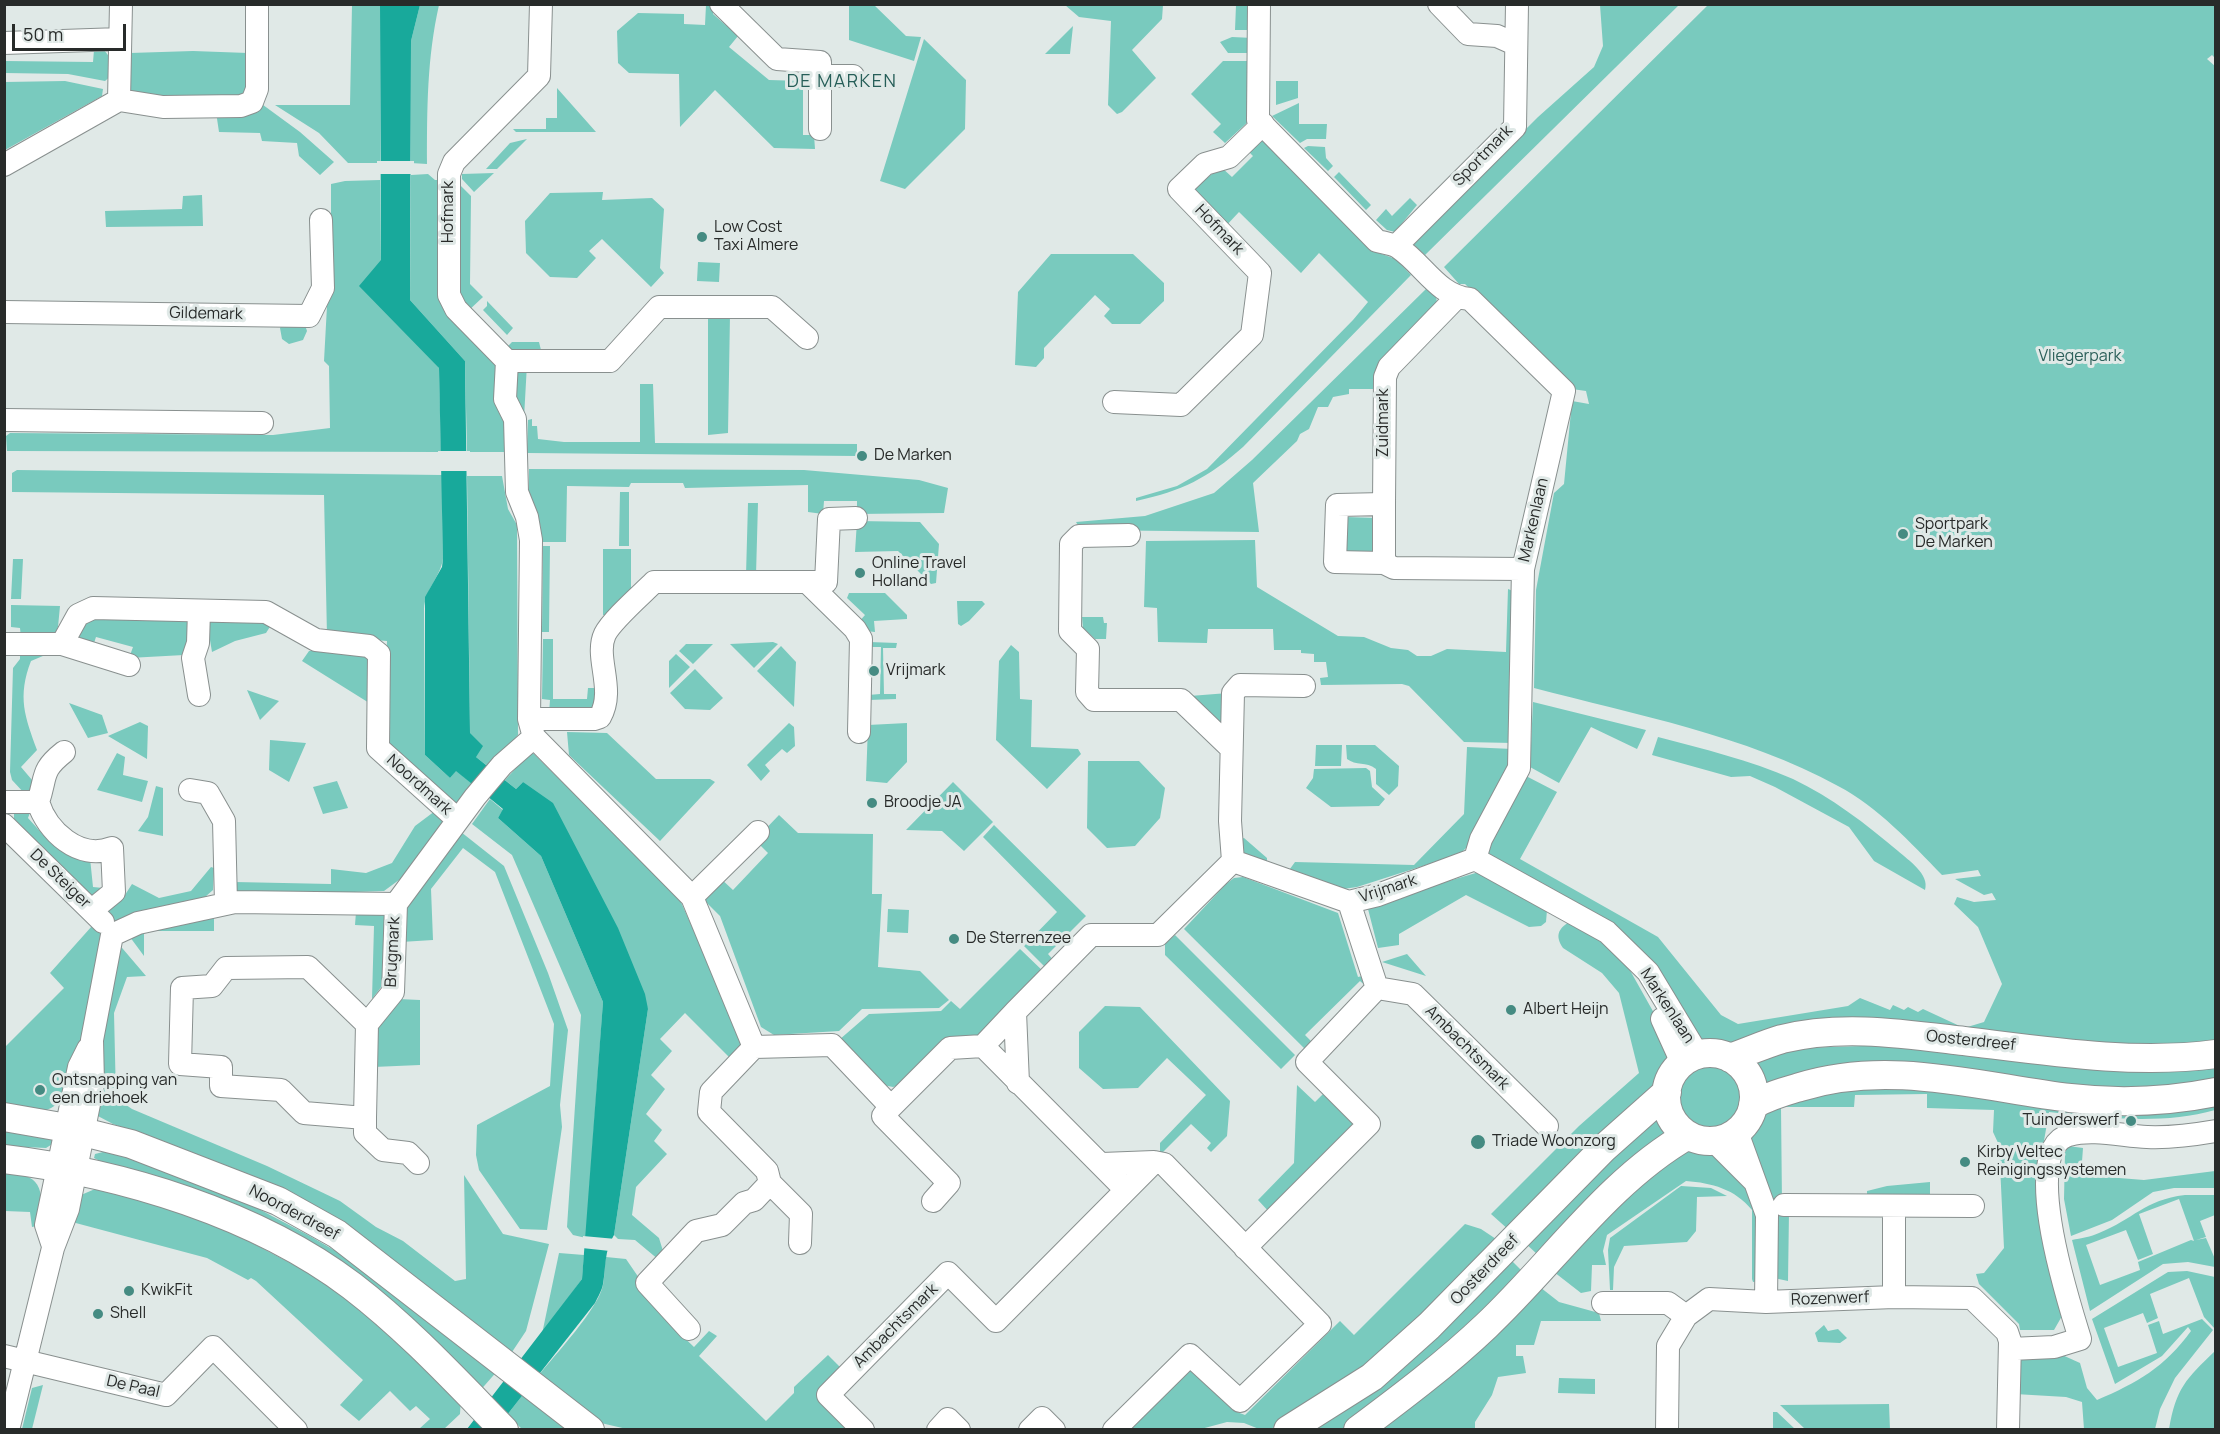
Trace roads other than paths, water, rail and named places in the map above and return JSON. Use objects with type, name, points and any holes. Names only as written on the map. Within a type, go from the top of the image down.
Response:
[{"type":"main road","name":"Oosterdreef","points":[[1730,1058],[1783,1039],[1838,1032],[1878,1032],[2089,1054],[2182,1057],[2216,1054]]},
{"type":"main road","points":[[1358,1430],[1464,1346],[1498,1314],[1539,1268],[1650,1161],[1713,1136],[1748,1120],[1753,1105],[1750,1077],[1730,1058],[1714,1053],[1690,1059],[1670,1079],[1667,1092],[1671,1117],[1713,1136]]},
{"type":"main road","points":[[1753,1105],[1775,1094],[1821,1080],[1863,1075],[1955,1080],[2089,1099],[2158,1102],[2216,1092]]},
{"type":"main road","name":"Oosterdreef","points":[[1288,1430],[1372,1377],[1453,1305],[1604,1148],[1667,1092]]},
{"type":"main road","name":"Noorderdreef","points":[[4,1117],[75,1130],[177,1160],[278,1201],[337,1234],[590,1430]]},
{"type":"main road","name":"Noorderdreef","points":[[4,1160],[166,1193],[254,1230],[305,1256],[350,1285],[401,1326],[504,1430]]},
{"type":"main road","name":"Noorderdreef","points":[[542,1393],[574,1430]]},
{"type":"street","points":[[118,100],[122,4]]},
{"type":"street","points":[[4,165],[118,100],[163,107],[241,106],[252,102],[257,89],[257,4]]},
{"type":"street","name":"Hofmark","points":[[507,361],[456,309],[449,295],[449,174],[454,162],[539,76],[541,4]]},
{"type":"street","points":[[721,4],[777,59],[820,62],[820,129]]},
{"type":"street","points":[[1259,4],[1258,120],[1263,124]]},
{"type":"street","points":[[1439,4],[1468,34],[1497,36],[1515,44]]},
{"type":"street","name":"Sportmark","points":[[1396,245],[1515,127],[1517,4]]},
{"type":"street","points":[[4,43],[120,39]]},
{"type":"street","points":[[820,76],[853,76]]},
{"type":"street","name":"Hofmark","points":[[1114,402],[1181,405],[1252,335],[1260,273],[1179,189],[1205,165],[1229,157],[1263,124]]},
{"type":"street","name":"Markenlaan","points":[[1263,124],[1377,241],[1396,245],[1444,290],[1456,298],[1470,299],[1564,391],[1523,569],[1519,768],[1481,839],[1475,859],[1607,932],[1635,958],[1648,972],[1690,1059]]},
{"type":"street","name":"Gildemark","points":[[4,312],[309,316],[323,288],[321,220]]},
{"type":"street","name":"Zuidmark","points":[[1384,563],[1384,377],[1389,367],[1456,298]]},
{"type":"street","points":[[457,819],[531,728],[531,540],[527,517],[517,492],[516,419],[505,399],[507,361],[610,361],[659,308],[771,307],[807,339]]},
{"type":"street","points":[[4,420],[262,423]]},
{"type":"street","points":[[1384,504],[1337,505],[1335,562],[1384,563],[1394,568],[1523,569]]},
{"type":"street","points":[[531,728],[600,717],[607,699],[602,645],[606,633],[654,582],[826,582],[829,519],[856,518]]},
{"type":"street","points":[[1129,535],[1079,536],[1071,544],[1070,631],[1088,649],[1088,692],[1094,700],[1181,700],[1231,748]]},
{"type":"street","points":[[807,582],[855,629],[861,639],[859,732]]},
{"type":"street","name":"Noordmark","points":[[62,644],[78,615],[93,608],[266,612],[316,640],[369,646],[379,654],[378,748],[457,819]]},
{"type":"street","points":[[199,611],[198,643],[193,658],[199,695]]},
{"type":"street","points":[[4,644],[62,644],[129,664]]},
{"type":"street","points":[[933,1201],[950,1182],[883,1116],[951,1048],[983,1046],[1091,935],[1158,935],[1233,861],[1231,748],[1232,701],[1236,688],[1240,685],[1269,684],[1304,686]]},
{"type":"street","points":[[531,728],[692,897],[754,1047]]},
{"type":"street","points":[[64,752],[49,764],[43,778],[38,802],[52,828],[69,843],[97,852],[112,848],[114,892],[92,910]]},
{"type":"street","points":[[190,790],[208,793],[224,821],[226,903]]},
{"type":"street","points":[[4,802],[38,802]]},
{"type":"street","name":"Brugmark","points":[[367,1024],[393,992],[396,904],[457,819]]},
{"type":"street","name":"De Steiger","points":[[4,825],[92,910],[112,935]]},
{"type":"street","points":[[692,897],[758,832]]},
{"type":"street","name":"Vrijmark","points":[[1233,861],[1349,902],[1475,859]]},
{"type":"street","points":[[1245,1248],[1369,1124],[1306,1062],[1377,988],[1349,902]]},
{"type":"street","points":[[8,1430],[27,1362],[53,1248],[46,1225],[66,1171],[75,1130],[93,1084],[92,1040],[112,935],[138,923],[226,903],[396,904]]},
{"type":"street","points":[[364,1118],[304,1113],[281,1090],[221,1086],[221,1066],[180,1064],[182,988],[212,986],[226,968],[308,967],[367,1024],[364,1133],[383,1150],[408,1153],[418,1163]]},
{"type":"street","name":"Ambachtsmark","points":[[1377,988],[1413,994],[1546,1126]]},
{"type":"street","points":[[1015,1012],[1018,1083]]},
{"type":"street","points":[[800,1243],[801,1214],[770,1183],[767,1171],[709,1112],[711,1092],[754,1047],[832,1045],[891,1107]]},
{"type":"street","points":[[983,1046],[1125,1189]]},
{"type":"street","points":[[2011,1349],[2054,1347],[2080,1339],[2058,1267],[2049,1222],[2050,1157],[2056,1144],[2071,1134],[2167,1137],[2216,1131]]},
{"type":"street","name":"Rozenwerf","points":[[1713,1136],[1754,1181],[1767,1215],[1766,1302]]},
{"type":"street","points":[[1102,1164],[1154,1162],[1164,1164],[1320,1324],[1240,1401],[1190,1355],[1114,1430]]},
{"type":"street","name":"Ambachtsmark","points":[[863,1430],[828,1395],[948,1273],[996,1321],[1154,1162]]},
{"type":"street","points":[[689,1329],[647,1283],[696,1231],[722,1225],[744,1203],[754,1200],[770,1183]]},
{"type":"street","points":[[1784,1205],[1973,1206]]},
{"type":"street","name":"Rozenwerf","points":[[1894,1207],[1894,1297]]},
{"type":"street","name":"Rozenwerf","points":[[1667,1430],[1668,1346],[1686,1316],[1709,1299],[1766,1302],[1894,1297],[1972,1298],[2007,1332],[2011,1349],[2008,1430]]},
{"type":"street","points":[[1603,1303],[1668,1303],[1686,1316]]},
{"type":"street","name":"De Paal","points":[[4,1356],[166,1395],[213,1347],[296,1430]]},
{"type":"street","points":[[1030,1430],[1042,1418],[1054,1430]]},
{"type":"street","points":[[938,1430],[948,1419],[959,1430]]},
{"type":"place","name":"Low Cost Taxi Almere","points":[[702,237]]},
{"type":"place","name":"De Marken","points":[[862,456]]},
{"type":"place","name":"Sportpark De Marken","points":[[1903,534]]},
{"type":"place","name":"Online Travel Holland","points":[[860,573]]},
{"type":"place","name":"Vrijmark","points":[[874,671]]},
{"type":"place","name":"Broodje JA","points":[[872,803]]},
{"type":"place","name":"De Sterrenzee","points":[[954,939]]},
{"type":"place","name":"Albert Heijn","points":[[1511,1010]]},
{"type":"place","name":"Ontsnapping van een driehoek","points":[[40,1090]]},
{"type":"place","name":"Tuinderswerf","points":[[2131,1121]]},
{"type":"place","name":"Triade Woonzorg","points":[[1478,1142]]},
{"type":"place","name":"Kirby Veltec Reinigingssystemen","points":[[1965,1162]]},
{"type":"place","name":"KwikFit","points":[[129,1291]]},
{"type":"place","name":"Shell","points":[[98,1314]]},
{"type":"district","name":"DE MARKEN","points":[[842,82]]},
{"type":"park label","name":"Vliegerpark","points":[[2080,357]]}]
